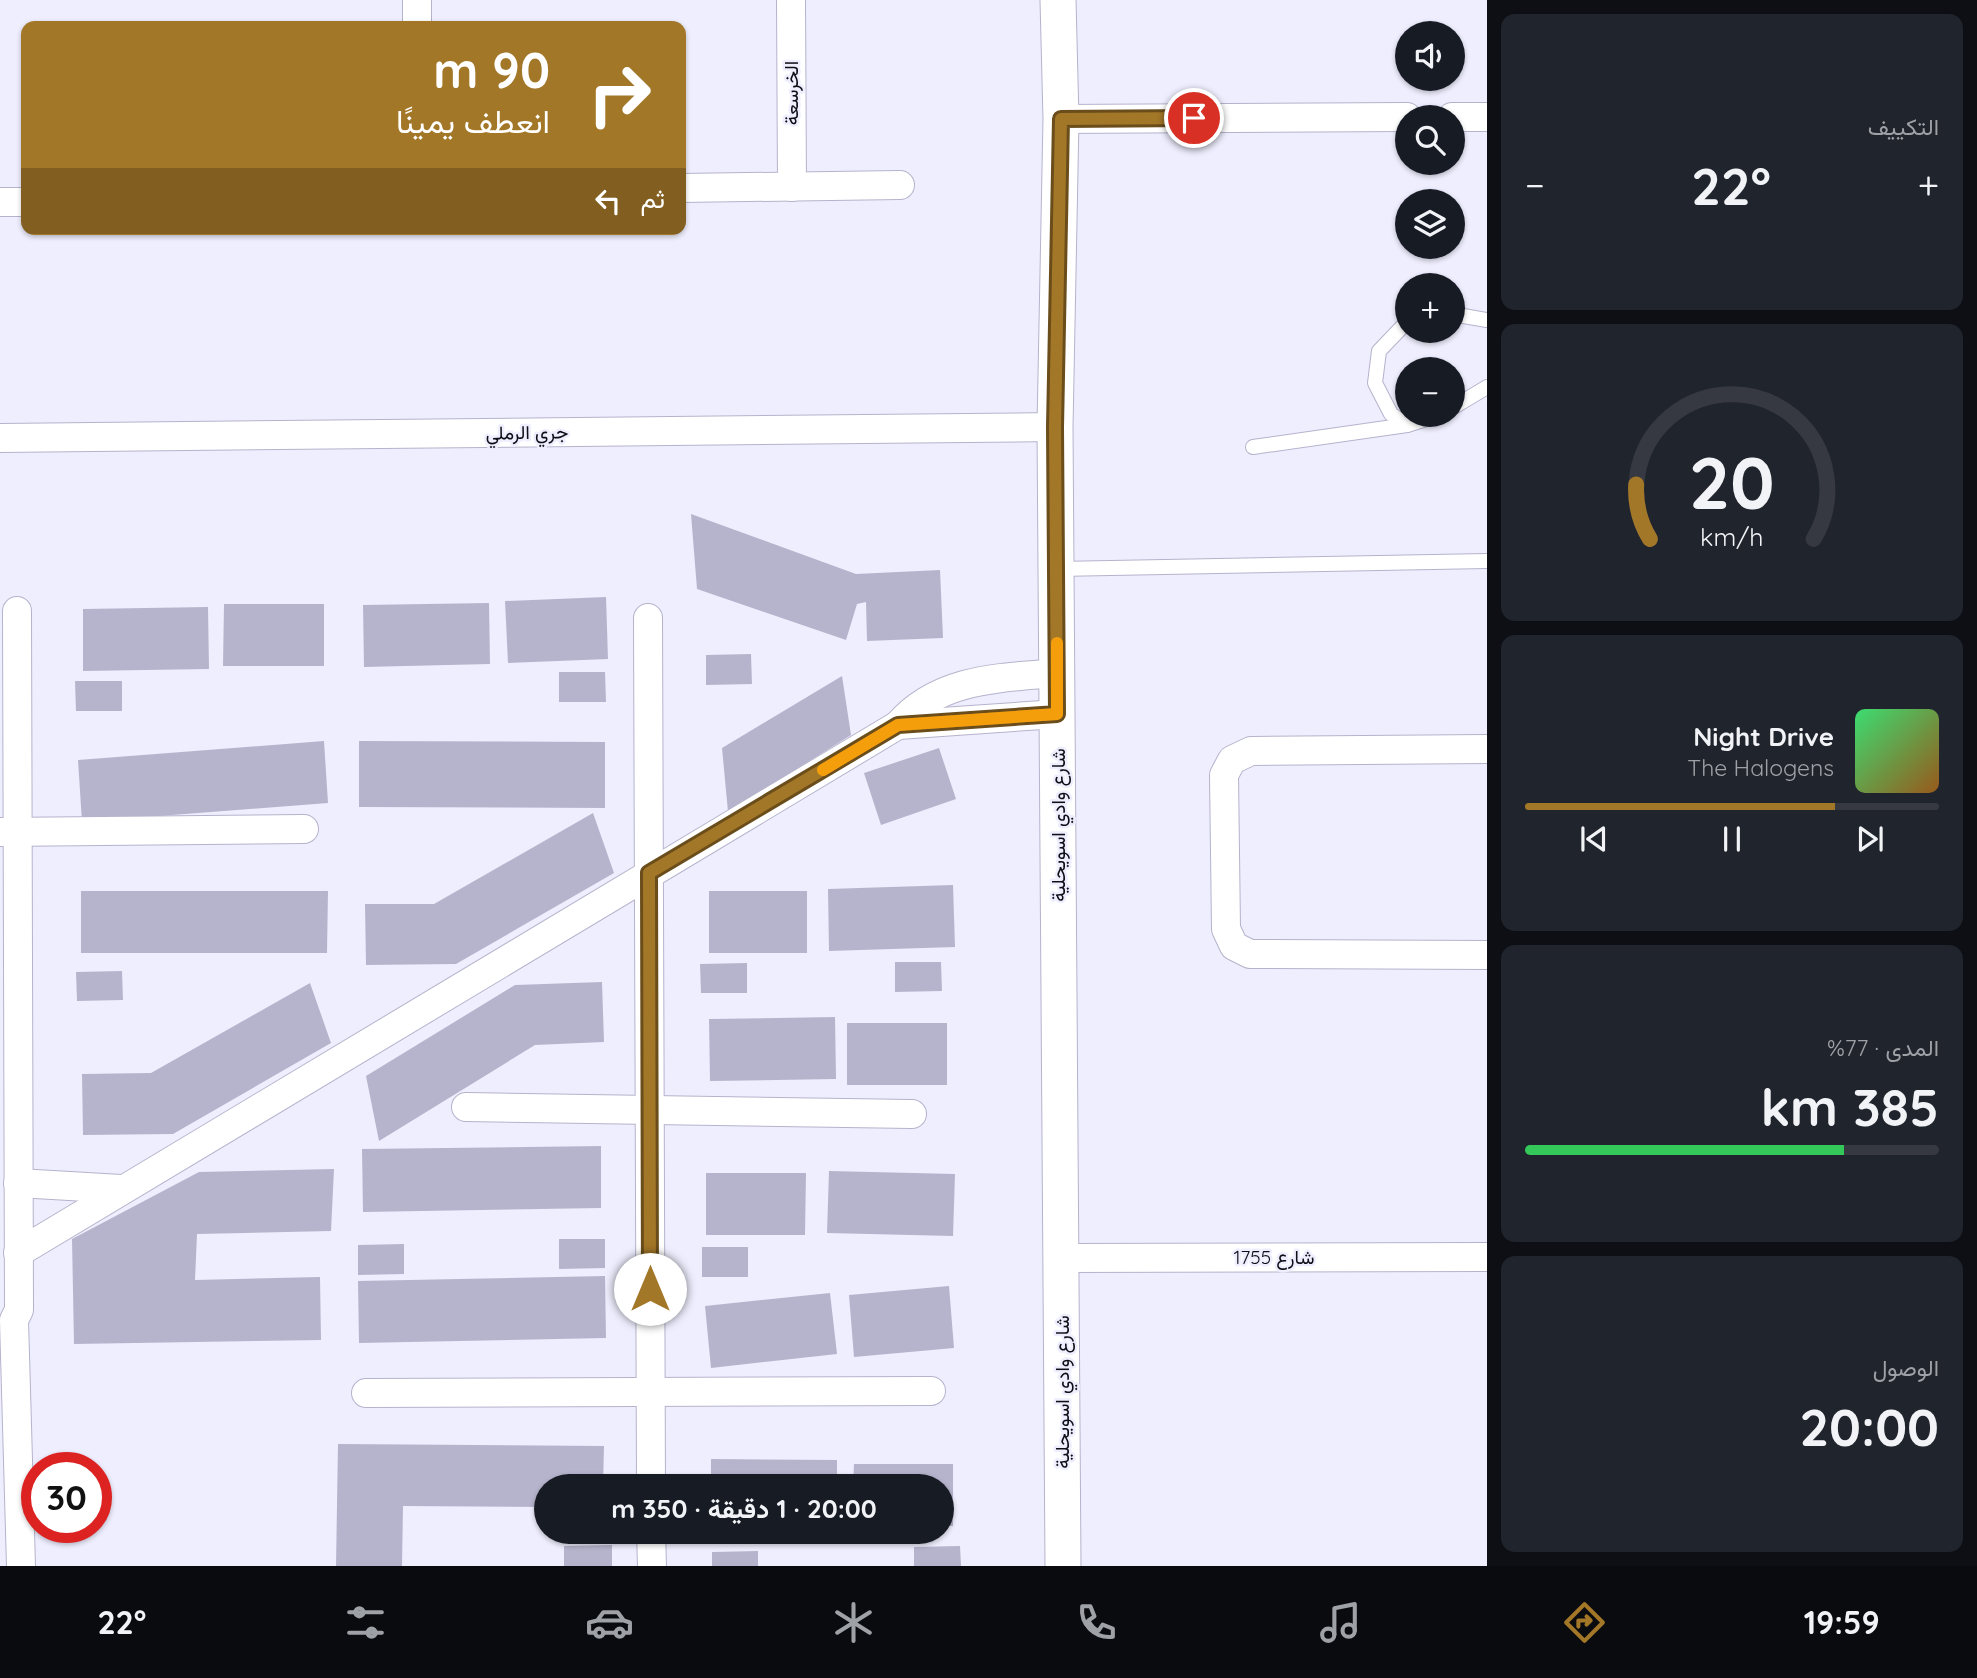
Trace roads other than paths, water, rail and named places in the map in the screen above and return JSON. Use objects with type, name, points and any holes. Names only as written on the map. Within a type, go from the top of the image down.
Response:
[{"type":"street","points":[[417,0],[417,21]]},
{"type":"street","name":"الخرسعة","points":[[791,0],[792,187]]},
{"type":"street","name":"شارع وادي اسويحلية","points":[[1058,0],[1061,119],[1055,427],[1063,1566]]},
{"type":"street","points":[[1061,119],[1395,117]]},
{"type":"street","points":[[1465,117],[1487,117]]},
{"type":"street","points":[[686,188],[900,185]]},
{"type":"street","points":[[0,202],[21,202]]},
{"type":"street","name":"جري الرملي","points":[[0,438],[1055,427]]},
{"type":"street","points":[[17,611],[9,832],[9,1122],[18,1183],[19,1310],[18,1316],[7,1321],[21,1566]]},
{"type":"street","points":[[648,618],[651,1474]]},
{"type":"street","points":[[18,1253],[898,725],[922,702],[938,693],[964,684],[997,678],[1057,673]]},
{"type":"street","points":[[898,725],[1057,714]]},
{"type":"street","points":[[1487,749],[1251,751],[1232,760],[1224,775],[1224,789],[1226,929],[1234,946],[1250,954],[1487,955]]},
{"type":"street","points":[[9,832],[304,830]]},
{"type":"street","points":[[466,1107],[912,1114]]},
{"type":"street","points":[[18,1183],[121,1189]]},
{"type":"street","name":"شارع 1755","points":[[1062,1258],[1487,1257]]},
{"type":"street","points":[[366,1393],[931,1391]]},
{"type":"street","points":[[651,1544],[652,1566]]},
{"type":"lane","points":[[1465,316],[1487,320]]},
{"type":"lane","points":[[1395,334],[1379,351],[1376,383],[1391,414],[1395,417]]},
{"type":"lane","points":[[1465,400],[1487,387]]},
{"type":"lane","points":[[1252,447],[1395,427]]},
{"type":"lane","points":[[1056,569],[1487,561]]}]
